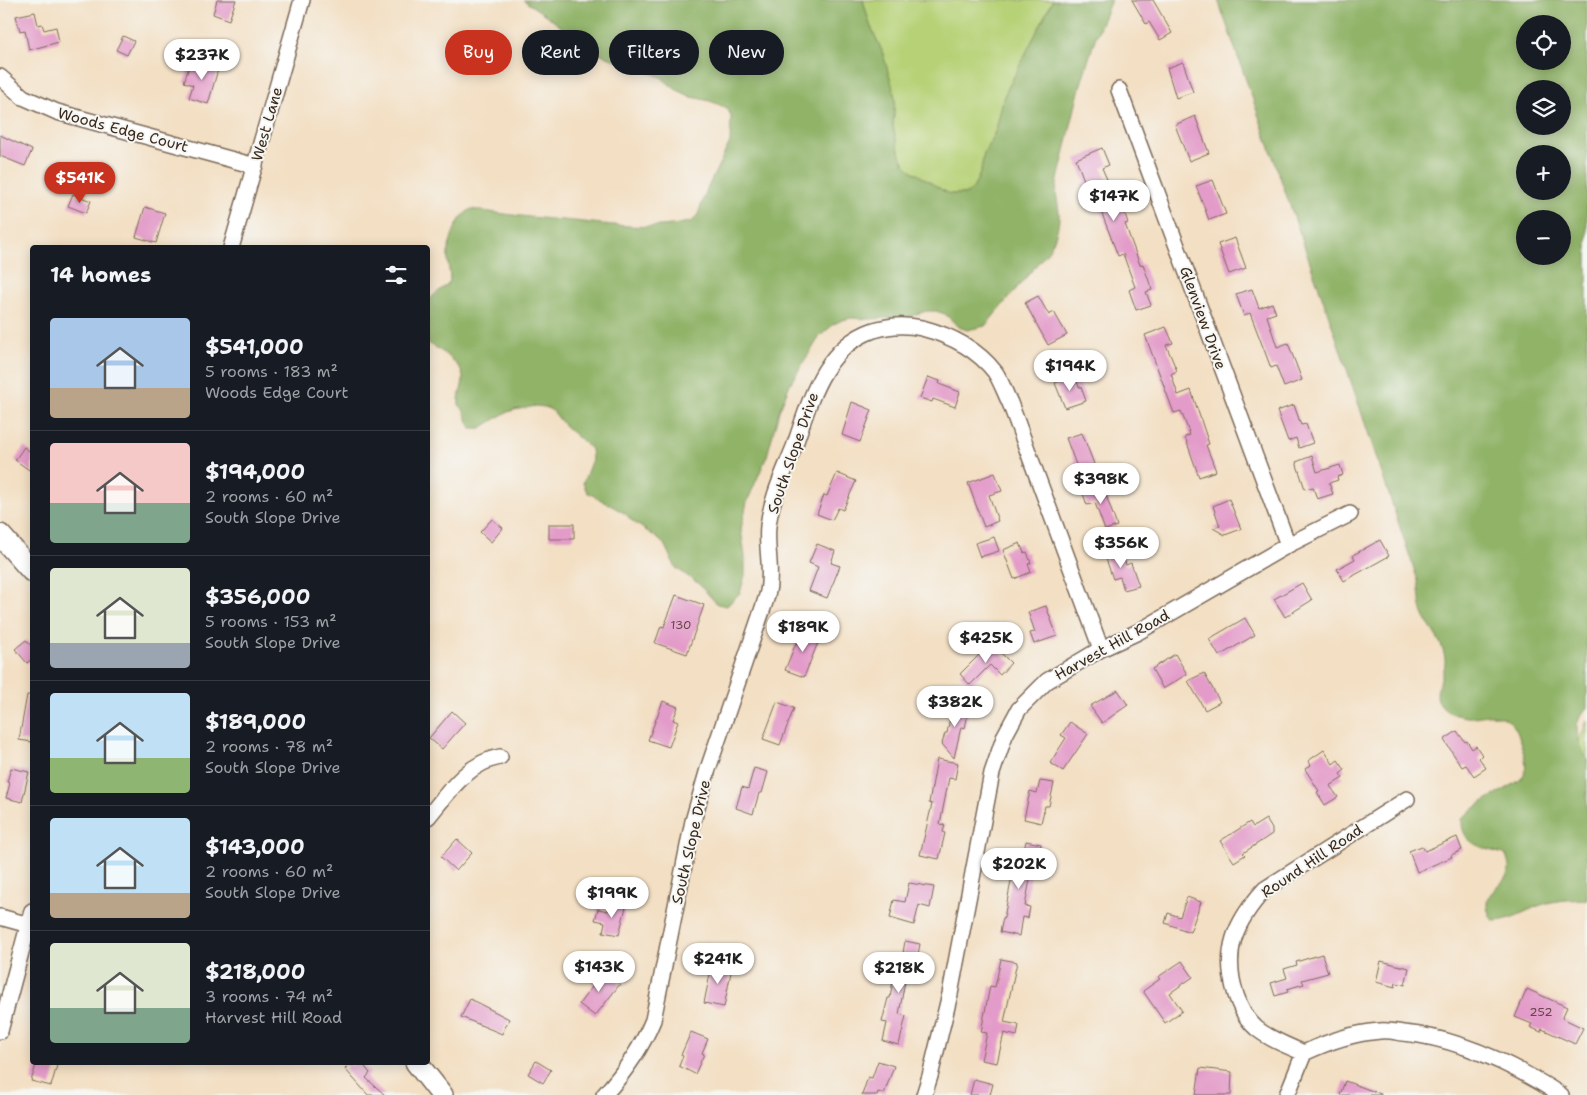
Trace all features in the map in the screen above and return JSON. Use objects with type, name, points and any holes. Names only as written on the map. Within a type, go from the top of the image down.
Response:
[{"type":"main road","points":[[0,535],[30,569]]},
{"type":"main road","points":[[418,1065],[442,1095]]},
{"type":"street","name":"West Lane","points":[[232,245],[302,0]]},
{"type":"street","name":"Woods Edge Court","points":[[0,77],[23,97],[57,112],[255,166]]},
{"type":"street","name":"Glenview Drive","points":[[1119,90],[1288,545]]},
{"type":"street","name":"South Slope Drive","points":[[604,1095],[636,1054],[653,1020],[693,821],[708,769],[765,602],[769,583],[768,524],[816,388],[828,366],[846,344],[866,333],[886,326],[908,325],[932,330],[958,341],[979,356],[996,373],[1010,403],[1101,649]]},
{"type":"street","name":"Harvest Hill Road","points":[[924,1095],[950,994],[992,773],[1005,734],[1019,709],[1047,681],[1101,649],[1138,632],[1288,545],[1350,514]]},
{"type":"street","points":[[430,815],[467,772],[488,760],[500,758]]},
{"type":"street","name":"Round Hill Road","points":[[1304,1053],[1270,1037],[1256,1028],[1245,1015],[1232,981],[1230,965],[1231,948],[1237,928],[1248,908],[1264,889],[1407,799]]},
{"type":"street","points":[[0,917],[30,918]]},
{"type":"street","points":[[0,1030],[30,922]]},
{"type":"street","points":[[1287,1095],[1304,1053],[1343,1038],[1381,1031],[1417,1034],[1445,1040],[1494,1058],[1561,1095]]},
{"type":"green space","points":[[523,0],[863,0],[870,25],[882,51],[893,88],[895,98],[893,127],[900,155],[911,170],[942,190],[950,194],[967,194],[974,187],[981,171],[984,153],[996,130],[1004,96],[1053,0],[1111,0],[1095,39],[1080,87],[1057,184],[1059,222],[1049,250],[985,326],[967,330],[959,327],[945,314],[936,311],[926,311],[908,317],[851,318],[842,320],[820,336],[790,384],[779,411],[767,456],[747,502],[741,529],[745,557],[745,575],[740,593],[727,606],[717,604],[699,584],[676,568],[664,544],[657,538],[632,521],[626,514],[587,492],[583,483],[592,459],[591,449],[564,425],[553,411],[545,407],[536,406],[514,410],[505,413],[481,428],[471,428],[465,413],[459,405],[463,381],[462,372],[449,357],[430,344],[430,300],[450,281],[448,256],[450,241],[458,222],[471,209],[522,216],[634,226],[663,226],[693,221],[698,214],[707,189],[730,142],[731,116],[727,108],[710,101],[692,97],[675,89],[661,77],[656,75],[699,75],[699,30],[609,30],[609,58],[599,53],[599,30],[565,30]]},
{"type":"green space","points":[[863,0],[1053,0],[1004,96],[996,130],[984,153],[981,171],[974,187],[967,194],[950,194],[942,190],[911,170],[900,155],[893,127],[895,98],[882,51],[870,25]]},
{"type":"green space","points":[[1218,0],[1587,0],[1587,708],[1579,720],[1577,733],[1587,760],[1587,900],[1552,902],[1512,918],[1493,921],[1488,909],[1487,900],[1507,875],[1509,866],[1506,855],[1482,848],[1470,840],[1465,835],[1462,827],[1462,818],[1483,802],[1522,778],[1525,773],[1526,763],[1515,728],[1506,719],[1490,715],[1470,717],[1458,715],[1446,711],[1439,703],[1437,691],[1445,665],[1444,653],[1440,642],[1423,614],[1418,581],[1333,328]]},
{"type":"green space","points":[[1587,721],[1587,764],[1579,741]]},
{"type":"building","points":[[217,0],[236,0],[229,20],[213,14]]},
{"type":"building","points":[[1132,0],[1153,0],[1172,33],[1160,40],[1149,22],[1146,24]]},
{"type":"building","points":[[35,12],[38,25],[42,24],[44,30],[56,27],[59,42],[29,50],[25,30],[20,31],[16,16]]},
{"type":"building","points":[[123,36],[134,41],[127,55],[116,50]]},
{"type":"building","points":[[200,60],[219,66],[208,104],[189,98],[193,85],[184,82],[189,67],[197,70]]},
{"type":"building","points":[[1183,62],[1193,92],[1176,98],[1167,68]]},
{"type":"building","points":[[1195,116],[1209,153],[1189,161],[1175,125]]},
{"type":"building","points":[[0,135],[32,150],[25,166],[0,156]]},
{"type":"building","points":[[1102,148],[1109,165],[1102,168],[1120,209],[1123,208],[1128,223],[1125,224],[1140,265],[1143,264],[1152,290],[1146,292],[1151,305],[1136,310],[1129,290],[1135,287],[1123,254],[1118,256],[1096,198],[1088,201],[1081,185],[1085,183],[1076,159]]},
{"type":"building","points":[[1213,180],[1226,214],[1209,220],[1196,186]]},
{"type":"building","points":[[73,194],[91,201],[86,213],[68,206]]},
{"type":"building","points":[[145,207],[165,213],[156,243],[136,237]]},
{"type":"building","points":[[1235,238],[1246,268],[1229,274],[1218,244]]},
{"type":"building","points":[[1252,289],[1259,308],[1272,303],[1276,313],[1267,316],[1277,347],[1288,343],[1302,380],[1284,387],[1276,366],[1271,368],[1250,313],[1244,316],[1236,294]]},
{"type":"building","points":[[1038,296],[1049,315],[1054,312],[1067,335],[1048,345],[1025,303]]},
{"type":"building","points":[[1166,327],[1173,343],[1166,345],[1177,371],[1171,374],[1178,395],[1191,390],[1209,444],[1206,445],[1216,471],[1199,477],[1185,437],[1190,435],[1181,411],[1174,413],[1145,335]]},
{"type":"building","points":[[1075,375],[1086,401],[1065,408],[1055,383]]},
{"type":"building","points":[[928,377],[940,381],[939,384],[960,392],[955,407],[933,399],[932,402],[920,398]]},
{"type":"building","points":[[852,402],[872,410],[860,442],[842,435]]},
{"type":"building","points":[[1294,405],[1301,425],[1306,424],[1313,443],[1299,448],[1296,438],[1288,441],[1277,411]]},
{"type":"building","points":[[1082,433],[1094,464],[1078,470],[1066,438]]},
{"type":"building","points":[[24,447],[30,452],[30,471],[15,460]]},
{"type":"building","points":[[1312,456],[1317,472],[1340,465],[1343,475],[1337,477],[1338,480],[1329,483],[1333,494],[1317,499],[1313,487],[1305,489],[1296,462]]},
{"type":"building","points":[[837,473],[856,481],[843,510],[838,508],[832,520],[817,514],[824,495],[827,496]]},
{"type":"building","points":[[995,473],[1002,491],[989,495],[998,521],[984,527],[968,483]]},
{"type":"building","points":[[1102,484],[1117,526],[1105,530],[1095,503],[1087,505],[1082,491]]},
{"type":"building","points":[[1229,499],[1241,529],[1225,535],[1213,528],[1220,526],[1213,506]]},
{"type":"building","points":[[492,519],[503,528],[491,542],[480,532]]},
{"type":"building","points":[[549,524],[574,524],[574,539],[549,539]]},
{"type":"building","points":[[994,537],[999,551],[980,557],[975,543]]},
{"type":"building","points":[[1380,540],[1389,556],[1344,581],[1337,569],[1355,559],[1353,555]]},
{"type":"building","points":[[1020,543],[1024,553],[1027,552],[1031,563],[1028,564],[1031,572],[1014,579],[1003,550]]},
{"type":"building","points":[[817,544],[835,551],[831,563],[840,566],[827,598],[809,591],[818,567],[809,563]]},
{"type":"building","points":[[1120,547],[1126,565],[1131,563],[1139,586],[1124,590],[1120,577],[1113,579],[1104,553]]},
{"type":"building","points":[[1302,583],[1312,600],[1285,617],[1274,599]]},
{"type":"building","points":[[676,595],[704,605],[687,654],[655,643],[661,626],[664,627]]},
{"type":"building","points":[[1046,606],[1057,636],[1034,644],[1030,633],[1035,632],[1028,612]]},
{"type":"building","points":[[1245,618],[1255,635],[1219,656],[1209,639]]},
{"type":"building","points":[[805,628],[821,635],[804,677],[785,670],[796,643],[798,644]]},
{"type":"building","points":[[26,640],[30,645],[30,661],[27,663],[15,649]]},
{"type":"building","points":[[991,643],[1011,663],[1000,675],[990,665],[970,685],[960,674]]},
{"type":"building","points":[[1175,654],[1187,674],[1163,689],[1152,669]]},
{"type":"building","points":[[1204,673],[1220,702],[1205,710],[1188,681]]},
{"type":"building","points":[[1118,690],[1128,705],[1102,723],[1090,706]]},
{"type":"building","points":[[27,695],[30,695],[30,742],[19,740]]},
{"type":"building","points":[[663,701],[678,707],[673,720],[678,722],[669,747],[648,740]]},
{"type":"building","points":[[777,702],[794,708],[780,745],[763,739]]},
{"type":"building","points":[[953,704],[969,708],[965,728],[961,727],[954,758],[942,744],[945,733],[947,733]]},
{"type":"building","points":[[452,711],[465,723],[442,749],[430,737]]},
{"type":"building","points":[[1070,722],[1088,734],[1063,771],[1050,763],[1066,738],[1061,735]]},
{"type":"building","points":[[1457,731],[1472,749],[1476,746],[1482,755],[1479,758],[1486,768],[1474,776],[1466,765],[1462,767],[1444,740]]},
{"type":"building","points":[[1324,750],[1333,764],[1338,760],[1345,770],[1340,774],[1343,778],[1330,786],[1338,797],[1325,805],[1317,792],[1319,791],[1305,769],[1311,765],[1308,761]]},
{"type":"building","points":[[937,759],[958,763],[955,779],[949,778],[940,824],[945,825],[943,832],[945,833],[939,859],[920,855],[932,804],[929,803]]},
{"type":"building","points":[[11,768],[29,772],[22,802],[6,798],[10,783],[7,782]]},
{"type":"building","points":[[754,768],[768,772],[753,814],[736,808],[742,787],[748,789]]},
{"type":"building","points":[[1040,781],[1054,783],[1049,806],[1045,806],[1041,823],[1024,819],[1030,791],[1037,793]]},
{"type":"building","points":[[1266,819],[1272,829],[1272,834],[1243,853],[1245,855],[1234,862],[1220,841],[1250,822],[1253,827]]},
{"type":"building","points":[[1457,837],[1462,850],[1451,855],[1452,857],[1417,872],[1409,851],[1422,846],[1425,851]]},
{"type":"building","points":[[457,839],[472,853],[456,871],[441,857]]},
{"type":"building","points":[[1026,841],[1041,844],[1039,854],[1035,853],[1025,906],[1030,907],[1028,918],[1022,917],[1019,936],[1000,932],[1016,855],[1023,856]]},
{"type":"building","points":[[909,883],[934,887],[930,908],[919,905],[914,925],[890,918],[894,900],[905,902]]},
{"type":"building","points":[[1187,897],[1201,902],[1190,932],[1165,923],[1168,913],[1180,917]]},
{"type":"building","points":[[610,903],[626,907],[619,935],[603,932],[605,922],[595,920],[598,909],[608,911]]},
{"type":"building","points":[[905,941],[920,944],[915,971],[907,970],[899,1014],[906,1016],[899,1045],[883,1041],[887,1023],[882,1022],[888,998],[890,998],[897,958],[902,959]]},
{"type":"building","points":[[1322,954],[1328,973],[1302,980],[1304,984],[1287,989],[1288,992],[1275,996],[1271,983],[1287,978],[1284,969],[1297,965],[1296,962]]},
{"type":"building","points":[[1001,959],[1017,962],[1004,1022],[1019,1025],[1017,1036],[1004,1033],[997,1063],[981,1060],[987,1033],[981,1032],[990,986],[995,987]]},
{"type":"building","points":[[1182,961],[1193,977],[1170,993],[1182,1011],[1165,1023],[1143,991],[1160,979],[1158,977]]},
{"type":"building","points":[[1381,961],[1409,968],[1405,985],[1396,983],[1395,987],[1376,982]]},
{"type":"building","points":[[712,964],[732,967],[724,1007],[704,1003]]},
{"type":"building","points":[[602,969],[620,984],[595,1016],[579,1004],[595,983],[592,981]]},
{"type":"building","points":[[1527,989],[1567,1007],[1562,1018],[1583,1028],[1575,1044],[1542,1029],[1541,1032],[1530,1027],[1532,1024],[1515,1017]]},
{"type":"building","points":[[470,999],[509,1019],[502,1034],[461,1017]]},
{"type":"building","points":[[691,1032],[708,1039],[695,1074],[679,1066],[683,1056],[681,1055]]},
{"type":"building","points":[[536,1061],[551,1070],[543,1083],[528,1074]]},
{"type":"building","points":[[878,1061],[894,1066],[884,1094],[878,1092],[877,1095],[862,1095],[868,1077],[872,1078]]},
{"type":"building","points":[[36,1065],[57,1065],[51,1086],[31,1081]]},
{"type":"building","points":[[349,1065],[363,1065],[370,1073],[366,1078],[385,1095],[368,1095],[345,1069]]},
{"type":"building","points":[[1200,1068],[1232,1072],[1231,1095],[1196,1095]]},
{"type":"building","points":[[974,1079],[993,1084],[990,1095],[970,1095]]},
{"type":"building","points":[[1345,1081],[1381,1094],[1381,1095],[1340,1095]]}]
